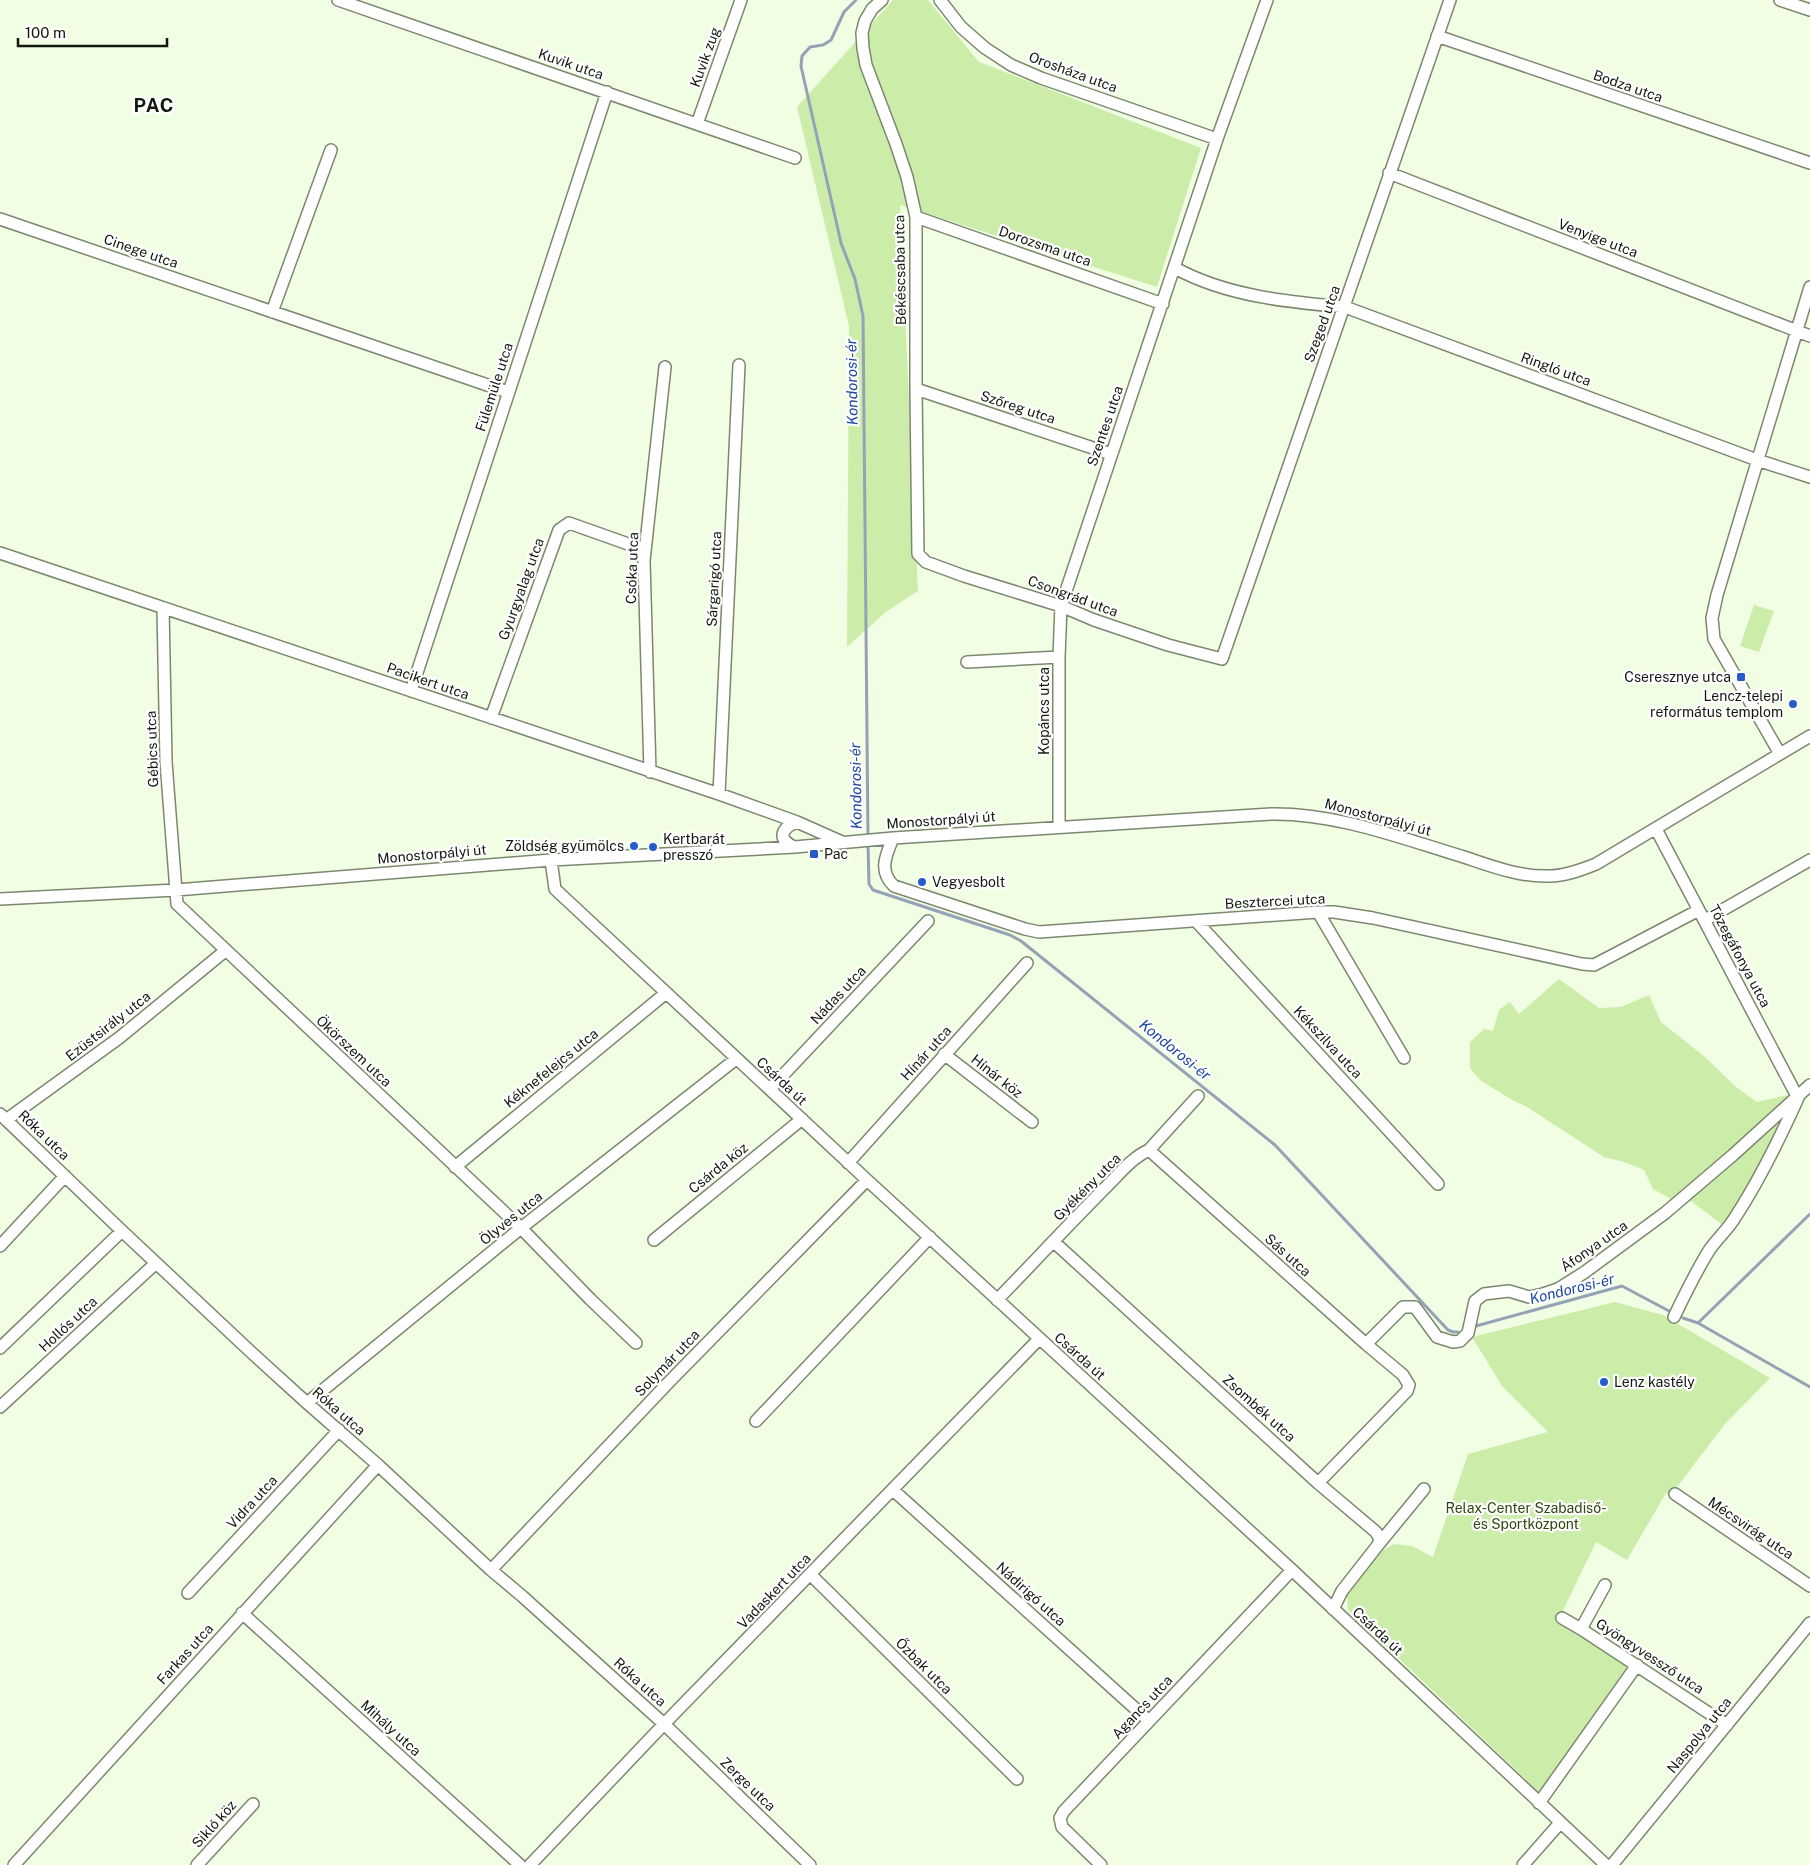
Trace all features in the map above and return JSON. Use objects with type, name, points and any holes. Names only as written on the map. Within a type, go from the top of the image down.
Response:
[{"type":"street","name":"Kuvik utca","points":[[338,0],[794,158]]},
{"type":"street","name":"Kuvik zug","points":[[697,124],[742,0]]},
{"type":"street","name":"Békéscsaba utca","points":[[882,0],[872,9],[865,20],[862,33],[862,48],[866,65],[907,177],[916,217],[918,554]]},
{"type":"street","name":"Orosháza utca","points":[[940,0],[967,32],[984,48],[1011,65],[1042,78],[1217,139]]},
{"type":"street","name":"Szentes utca","points":[[1063,600],[1217,139],[1267,0]]},
{"type":"street","name":"Szeged utca","points":[[1222,659],[1450,0]]},
{"type":"street","points":[[1780,0],[1810,10]]},
{"type":"street","name":"Bodza utca","points":[[1437,36],[1810,163]]},
{"type":"street","name":"Fülemüle utca","points":[[411,690],[607,92]]},
{"type":"street","points":[[272,312],[331,150]]},
{"type":"street","name":"Venyige utca","points":[[1389,173],[1810,336]]},
{"type":"street","name":"Dorozsma utca","points":[[916,217],[1163,304]]},
{"type":"street","name":"Cinege utca","points":[[0,219],[508,392]]},
{"type":"street","points":[[1175,268],[1203,280],[1248,294],[1345,307]]},
{"type":"street","points":[[1780,754],[1714,639],[1712,618],[1717,595],[1810,287]]},
{"type":"street","name":"Ringló utca","points":[[1345,307],[1757,460],[1810,477]]},
{"type":"street","name":"Sárgarigó utca","points":[[719,794],[739,365]]},
{"type":"street","name":"Csóka utca","points":[[650,772],[644,561],[665,367]]},
{"type":"street","name":"Szőreg utca","points":[[916,389],[1111,454]]},
{"type":"street","name":"Gyurgyalag utca","points":[[491,718],[559,530],[569,523],[645,550]]},
{"type":"street","name":"Pacikert utca","points":[[0,552],[719,794],[797,822],[844,842]]},
{"type":"street","name":"Csongrád utca","points":[[918,554],[926,562],[964,576],[1063,600],[1103,623],[1222,659]]},
{"type":"street","name":"Kopáncs utca","points":[[1059,827],[1059,656],[1063,600]]},
{"type":"street","name":"Gébics utca","points":[[163,608],[166,762],[176,890]]},
{"type":"street","points":[[967,662],[1059,656]]},
{"type":"street","name":"Monostorpályi út","points":[[0,900],[176,890],[551,860],[795,847],[893,838],[1271,814],[1316,816],[1358,826],[1517,873],[1550,876],[1568,874],[1596,864],[1810,736]]},
{"type":"street","points":[[795,847],[786,843],[783,839],[783,832],[787,826],[797,822]]},
{"type":"street","name":"Tőzegáfonya utca","points":[[1656,829],[1798,1098]]},
{"type":"street","name":"Besztercei utca","points":[[893,838],[885,860],[884,872],[888,881],[894,886],[1039,932],[1334,912],[1373,918],[1582,964],[1594,965],[1702,915],[1810,860]]},
{"type":"street","name":"Csárda út","points":[[551,860],[555,889],[848,1163],[1292,1570],[1606,1865]]},
{"type":"street","name":"Ökörszem utca","points":[[176,890],[178,904],[225,951],[521,1228],[636,1343]]},
{"type":"street","points":[[1318,912],[1404,1058]]},
{"type":"street","name":"Nádas utca","points":[[770,1089],[928,921]]},
{"type":"street","name":"Kékszilva utca","points":[[1196,921],[1438,1184]]},
{"type":"street","name":"Ezüstsirály utca","points":[[3,1117],[119,1038],[225,951]]},
{"type":"street","name":"Hínár utca","points":[[848,1163],[1027,963]]},
{"type":"street","name":"Kéknefelejcs utca","points":[[455,1167],[666,993]]},
{"type":"street","name":"Hínár köz","points":[[944,1054],[1032,1122]]},
{"type":"street","name":"Ölyves utca","points":[[307,1403],[521,1228],[736,1059]]},
{"type":"street","name":"Áfonya utca","points":[[1366,1344],[1403,1306],[1415,1307],[1437,1337],[1453,1342],[1460,1341],[1468,1333],[1475,1301],[1484,1294],[1509,1291],[1529,1297],[1558,1289],[1585,1272],[1665,1213],[1733,1156],[1810,1085]]},
{"type":"street","name":"Gyékény utca","points":[[997,1300],[1132,1162],[1142,1153],[1149,1150],[1198,1096]]},
{"type":"street","name":"Áfonya utca","points":[[1674,1317],[1689,1285],[1711,1249],[1736,1217],[1776,1146],[1798,1098]]},
{"type":"street","name":"Róka utca","points":[[3,1117],[307,1403],[664,1724]]},
{"type":"street","name":"Csárda köz","points":[[654,1240],[802,1119]]},
{"type":"street","name":"Sás utca","points":[[1149,1150],[1403,1375],[1407,1381],[1409,1385],[1407,1391],[1318,1482]]},
{"type":"street","points":[[0,1246],[65,1176]]},
{"type":"street","name":"Solymár utca","points":[[491,1570],[668,1383],[867,1180]]},
{"type":"street","points":[[0,1348],[122,1231]]},
{"type":"street","points":[[756,1421],[930,1237]]},
{"type":"street","name":"Zsombék utca","points":[[1054,1242],[1318,1482],[1376,1532],[1380,1539],[1378,1545]]},
{"type":"street","name":"Hollós utca","points":[[0,1407],[156,1263]]},
{"type":"street","name":"Vadaskert utca","points":[[530,1865],[664,1724],[1039,1339]]},
{"type":"street","name":"Vidra utca","points":[[188,1593],[338,1430]]},
{"type":"street","name":"Farkas utca","points":[[14,1865],[378,1465]]},
{"type":"street","points":[[1333,1609],[1342,1591],[1424,1489]]},
{"type":"street","name":"Nádirigó utca","points":[[893,1490],[1149,1721]]},
{"type":"street","name":"Mécsvirág utca","points":[[1675,1494],[1810,1586]]},
{"type":"street","name":"Agancs utca","points":[[1102,1865],[1068,1834],[1062,1827],[1060,1818],[1070,1804],[1292,1570]]},
{"type":"street","name":"Őzbak utca","points":[[811,1575],[1017,1779]]},
{"type":"street","name":"Gyöngyvessző utca","points":[[1581,1629],[1605,1585]]},
{"type":"street","name":"Mihály utca","points":[[242,1613],[520,1865]]},
{"type":"street","name":"Gyöngyvessző utca","points":[[1562,1618],[1727,1725]]},
{"type":"street","name":"Naspolya utca","points":[[1612,1865],[1810,1623]]},
{"type":"street","points":[[1539,1803],[1636,1666]]},
{"type":"street","name":"Zerge utca","points":[[664,1724],[810,1865]]},
{"type":"street","name":"Sikló köz","points":[[198,1865],[253,1804]]},
{"type":"street","points":[[1523,1865],[1560,1823]]},
{"type":"green space","points":[[893,0],[928,0],[979,62],[1201,148],[1157,287],[900,205],[918,591],[887,611],[847,647],[849,326],[797,107]]},
{"type":"green space","points":[[1754,605],[1774,611],[1759,652],[1740,646]]},
{"type":"green space","points":[[1559,979],[1599,1008],[1621,1007],[1649,995],[1661,1022],[1705,1057],[1736,1087],[1757,1102],[1788,1095],[1788,1112],[1775,1141],[1724,1226],[1691,1201],[1680,1204],[1653,1189],[1644,1170],[1604,1157],[1527,1107],[1480,1080],[1470,1068],[1470,1042],[1484,1029],[1493,1031],[1499,1010],[1510,1002],[1519,1014]]},
{"type":"green space","name":"Relax-Center Szabadiső- és Sportközpont","points":[[1615,1302],[1663,1315],[1770,1378],[1725,1424],[1670,1496],[1666,1493],[1627,1560],[1596,1542],[1559,1619],[1629,1665],[1539,1792],[1348,1610],[1347,1595],[1380,1552],[1394,1544],[1412,1546],[1433,1557],[1468,1454],[1548,1432],[1502,1386],[1472,1337]]},
{"type":"waterway","name":"Kondorosi-ér","points":[[856,0],[844,12],[831,40],[823,45],[810,47],[802,56],[801,66],[841,243],[855,279],[863,316],[868,838]]},
{"type":"waterway","name":"Kondorosi-ér","points":[[868,844],[869,884],[873,890],[1010,935],[1021,941],[1275,1145],[1448,1330],[1458,1332]]},
{"type":"waterway","points":[[1698,1323],[1810,1214]]},
{"type":"waterway","name":"Kondorosi-ér","points":[[1476,1326],[1622,1286],[1669,1311]]},
{"type":"waterway","name":"Kondorosi-ér","points":[[1683,1318],[1698,1323],[1810,1387]]},
{"type":"place","name":"Cseresznye utca","points":[[1741,677]]},
{"type":"place","name":"Lencz-telepi református templom","points":[[1793,704]]},
{"type":"place","name":"Zöldség gyümölcs","points":[[634,846]]},
{"type":"place","name":"Kertbarát presszó","points":[[653,847]]},
{"type":"place","name":"Pac","points":[[814,854]]},
{"type":"place","name":"Vegyesbolt","points":[[922,882]]},
{"type":"place","name":"Lenz kastély","points":[[1604,1382]]},
{"type":"district","name":"PAC","points":[[154,105]]}]
